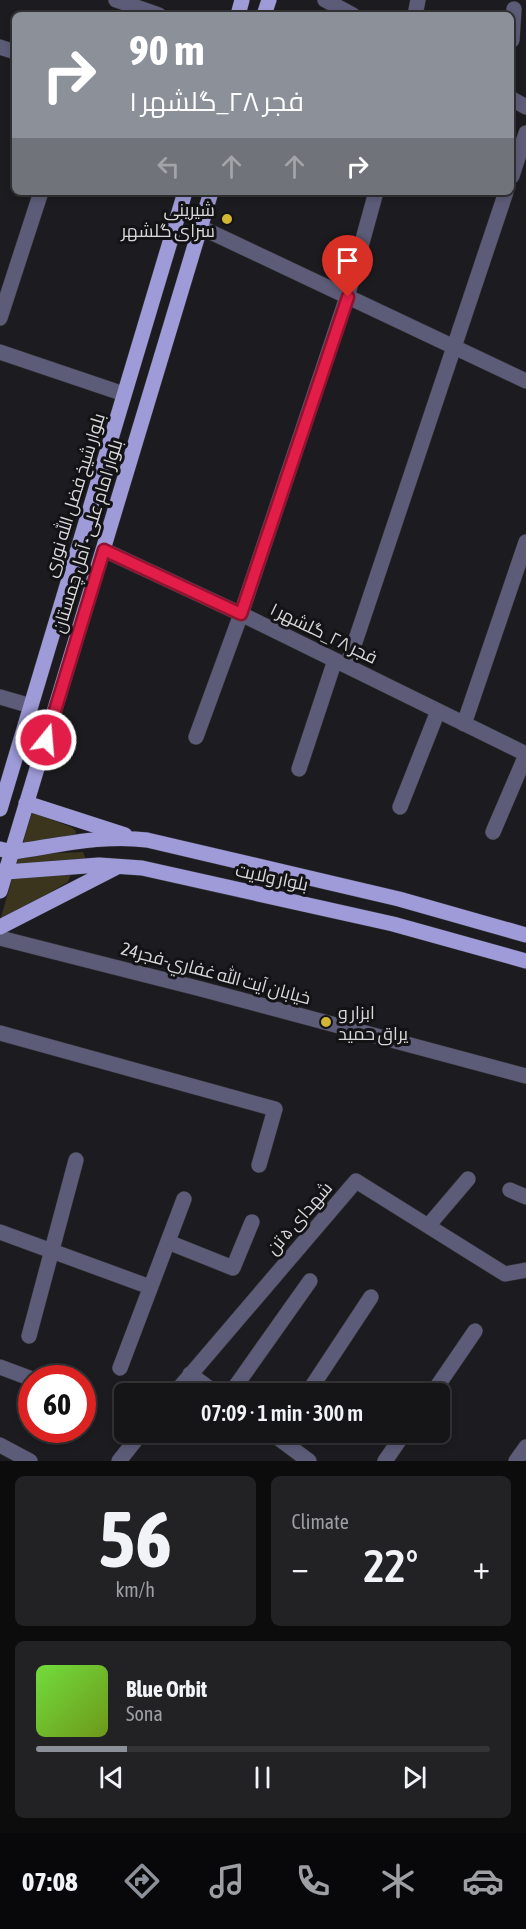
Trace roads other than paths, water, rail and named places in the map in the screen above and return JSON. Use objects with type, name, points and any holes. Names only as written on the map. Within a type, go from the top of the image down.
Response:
[{"type":"main road","name":"بلوار شیخ فضل الله نوری","points":[[0,809],[184,195]]},
{"type":"main road","name":"بلوار امام علی - آمل چمستان","points":[[0,891],[6,850],[26,803],[72,656],[210,195]]},
{"type":"main road","points":[[64,594],[69,602],[79,606],[87,603]]},
{"type":"main road","points":[[49,647],[56,645],[67,648],[72,656]]},
{"type":"main road","points":[[26,803],[134,838]]},
{"type":"main road","name":"بلوار ولایت","points":[[6,850],[134,838],[399,899],[526,935]]},
{"type":"main road","points":[[99,865],[93,855],[96,843],[101,840]]},
{"type":"main road","name":"بلوار ولایت","points":[[3,871],[99,865],[142,868],[393,924],[526,961]]},
{"type":"main road","points":[[0,927],[118,866]]},
{"type":"street","points":[[116,0],[150,12]]},
{"type":"street","points":[[325,0],[347,12]]},
{"type":"street","points":[[514,170],[526,133]]},
{"type":"street","points":[[0,318],[40,195]]},
{"type":"street","points":[[196,736],[241,614],[348,297],[375,195]]},
{"type":"street","points":[[299,769],[341,663],[454,348],[505,195]]},
{"type":"street","points":[[200,228],[526,381]]},
{"type":"street","points":[[0,352],[124,394]]},
{"type":"street","points":[[464,724],[526,542]]},
{"type":"street","name":"فجر ۲۸_گلشهر ۱","points":[[104,550],[241,614],[526,755]]},
{"type":"street","points":[[0,697],[31,706]]},
{"type":"street","points":[[400,807],[438,711]]},
{"type":"street","points":[[493,832],[526,755]]},
{"type":"street","name":"خيابان آيت الله غفاري-فجر24","points":[[0,938],[201,988],[526,1076]]},
{"type":"street","points":[[0,1033],[275,1109],[259,1165]]},
{"type":"street","points":[[29,1336],[76,1160]]},
{"type":"street","points":[[428,1226],[468,1179]]},
{"type":"street","name":"شهدای ۵ تن","points":[[190,1374],[357,1181],[505,1274],[526,1270]]},
{"type":"street","points":[[510,1191],[526,1197]]},
{"type":"street","points":[[120,1368],[184,1199]]},
{"type":"street","points":[[168,1242],[233,1268],[252,1222]]},
{"type":"street","points":[[0,1232],[150,1287]]},
{"type":"street","points":[[238,1383],[310,1281]]},
{"type":"street","points":[[314,1383],[371,1297]]},
{"type":"street","points":[[440,1383],[475,1331]]},
{"type":"street","points":[[0,1367],[18,1374]]},
{"type":"street","points":[[183,1383],[190,1374],[202,1383]]},
{"type":"street","points":[[119,1461],[133,1443]]},
{"type":"street","points":[[385,1461],[397,1443]]},
{"type":"street","points":[[0,1445],[30,1461]]},
{"type":"street","points":[[516,1461],[526,1446]]},
{"type":"street","points":[[288,1455],[309,1461]]},
{"type":"place","name":"شیرینی سرای گلشهر","points":[[227,219]]},
{"type":"place","name":"ابزار و یراق حمید","points":[[326,1022]]}]
